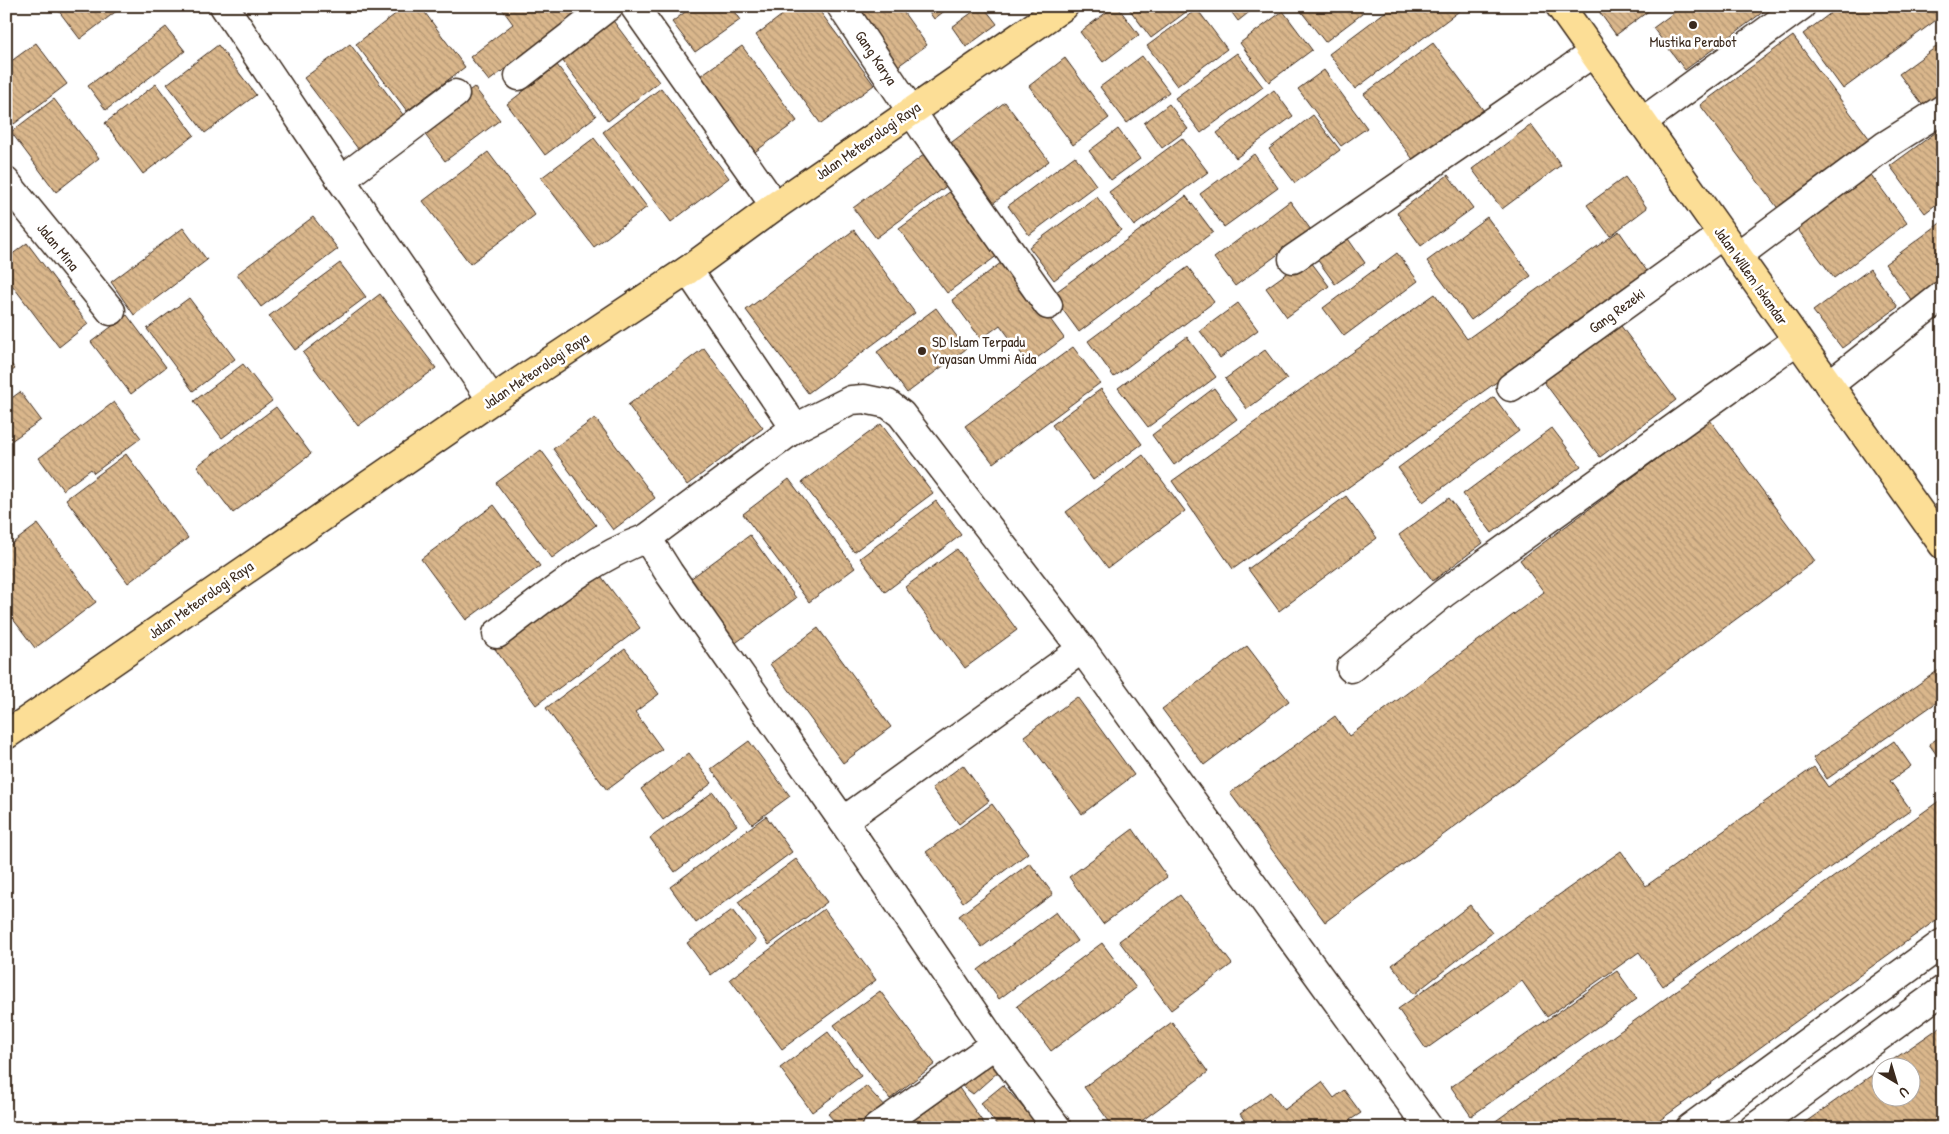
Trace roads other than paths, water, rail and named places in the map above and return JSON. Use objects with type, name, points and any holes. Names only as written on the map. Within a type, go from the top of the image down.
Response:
[{"type":"main road","name":"Jalan Meteorologi Raya","points":[[6,735],[492,400],[688,270],[775,206],[1064,6]]},
{"type":"main road","name":"Jalan Willem Iskandar","points":[[1560,6],[1943,545]]},
{"type":"street","points":[[224,6],[340,180],[492,400]]},
{"type":"street","points":[[519,76],[609,6]]},
{"type":"street","points":[[634,6],[775,206]]},
{"type":"street","name":"Gang Karya","points":[[840,6],[911,111],[1048,305]]},
{"type":"street","points":[[1642,122],[1801,6]]},
{"type":"street","points":[[1293,259],[1594,53]]},
{"type":"street","points":[[340,180],[455,94]]},
{"type":"street","name":"Gang Rezeki","points":[[1511,387],[1943,109]]},
{"type":"street","name":"Jalan Mina","points":[[11,198],[111,311]]},
{"type":"street","points":[[688,270],[795,428]]},
{"type":"street","points":[[1829,385],[1943,295]]},
{"type":"street","points":[[1351,668],[1444,594],[1797,340]]},
{"type":"street","points":[[497,634],[593,563],[647,538],[795,428],[851,400],[864,399],[888,404],[901,414],[1082,649],[1429,1128]]},
{"type":"street","points":[[647,538],[669,573],[843,821],[994,1044],[1057,1128]]},
{"type":"street","points":[[843,821],[1082,649]]},
{"type":"street","points":[[1690,1128],[1943,943]]},
{"type":"street","points":[[1754,1128],[1943,990]]},
{"type":"street","points":[[876,1128],[994,1044]]},
{"type":"place","name":"Mustika Perabot","points":[[1693,25]]},
{"type":"place","name":"SD Islam Terpadu Yayasan Ummi Aida","points":[[922,351]]}]
